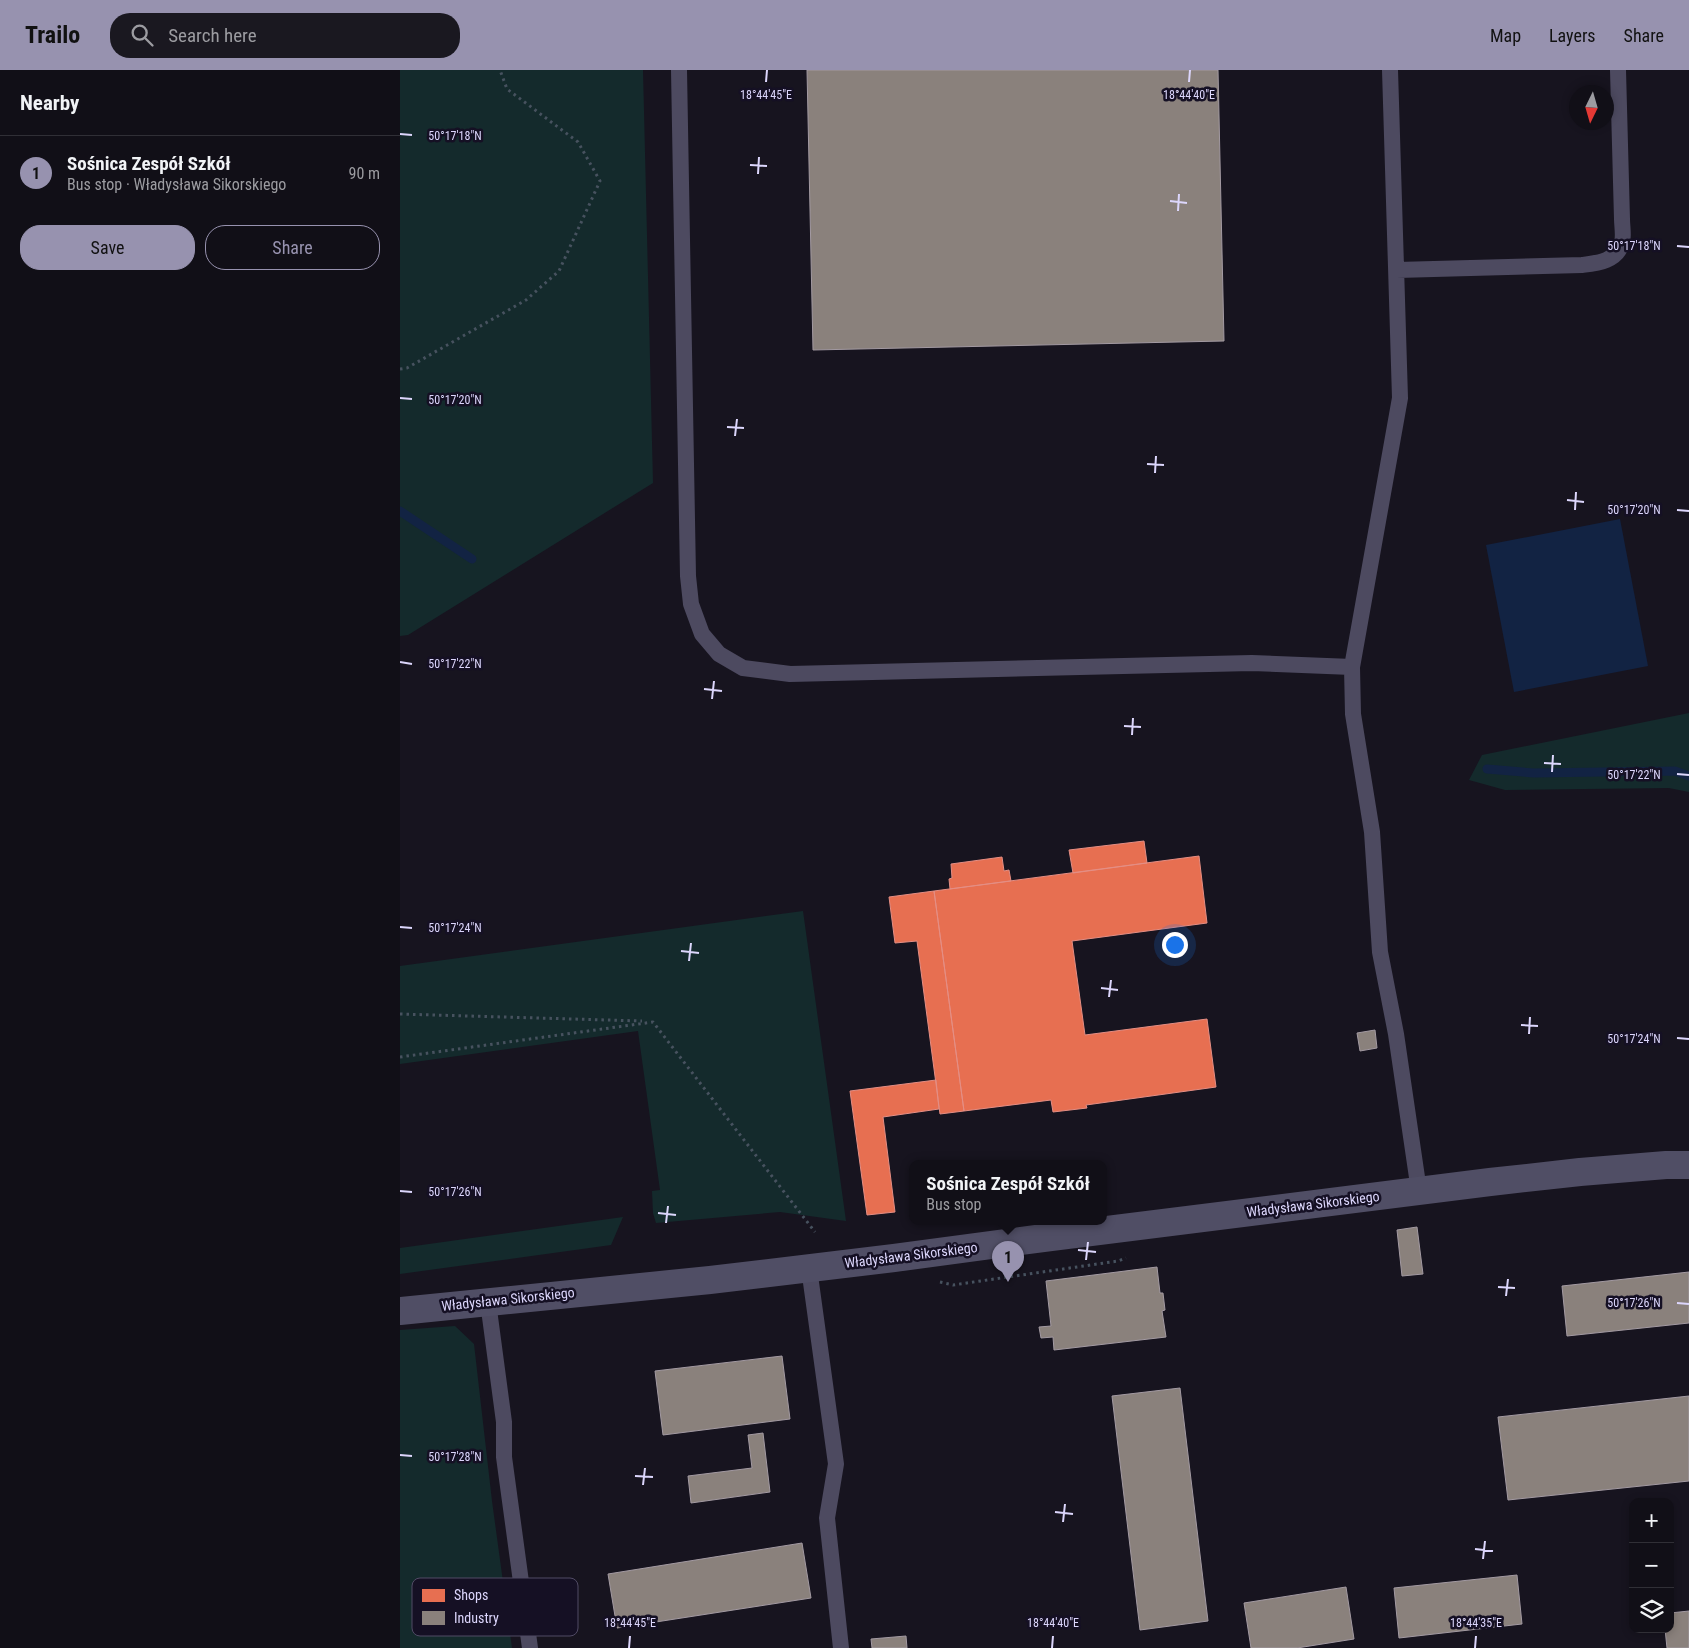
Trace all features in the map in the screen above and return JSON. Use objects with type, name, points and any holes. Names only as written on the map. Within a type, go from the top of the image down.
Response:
[{"type":"street","name":"Władysława Sikorskiego","points":[[400,1311],[710,1280],[1580,1172],[1689,1165]]},
{"type":"lane","points":[[679,70],[688,576],[690,604],[702,634],[718,654],[744,668],[790,674],[1252,663],[1352,667]]},
{"type":"lane","points":[[1390,70],[1400,398],[1352,667],[1353,714],[1372,832],[1380,952],[1396,1034],[1419,1191]]},
{"type":"lane","points":[[1397,270],[1582,266],[1601,263],[1614,256],[1622,243],[1618,70]]},
{"type":"lane","points":[[809,1268],[836,1464],[826,1518],[841,1648]]},
{"type":"lane","points":[[488,1302],[504,1422],[504,1457],[520,1578]]},
{"type":"path","points":[[400,369],[406,368],[526,300],[559,271],[600,182],[578,142],[506,89],[500,70]]},
{"type":"path","points":[[400,1014],[653,1022]]},
{"type":"path","points":[[400,1057],[653,1022]]},
{"type":"path","points":[[653,1022],[815,1232]]},
{"type":"green space","points":[[400,70],[643,70],[653,483],[408,635],[400,636]]},
{"type":"green space","points":[[1689,713],[1689,792],[1669,788],[1505,790],[1469,780],[1482,755]]},
{"type":"green space","points":[[803,911],[846,1221],[780,1212],[656,1223],[653,1213],[652,1191],[660,1190],[638,1031],[400,1064],[400,966]]},
{"type":"green space","points":[[623,1217],[611,1245],[400,1274],[400,1248]]},
{"type":"green space","points":[[455,1326],[474,1344],[502,1578],[412,1578],[412,1636],[510,1636],[512,1648],[400,1648],[400,1330]]},
{"type":"water","points":[[1620,519],[1648,666],[1514,692],[1486,545]]},
{"type":"building: Shops","points":[[1144,841],[1147,863],[1073,873],[1069,850]]},
{"type":"building: Shops","points":[[1199,856],[1207,923],[1072,941],[1085,1035],[1207,1019],[1216,1087],[1086,1105],[1087,1108],[1053,1112],[1051,1100],[964,1111],[934,891]]},
{"type":"building: Shops","points":[[1002,857],[1004,871],[1009,870],[1011,881],[950,889],[949,879],[952,878],[951,864]]},
{"type":"building: Shops","points":[[934,891],[964,1111],[940,1114],[917,941],[895,943],[889,897]]},
{"type":"building: Shops","points":[[936,1080],[939,1109],[883,1117],[895,1212],[867,1215],[850,1091]]},
{"type":"building: Industry","points":[[807,70],[1218,70],[1224,341],[813,350]]},
{"type":"building: Industry","points":[[1375,1030],[1377,1048],[1360,1051],[1357,1033]]},
{"type":"building: Industry","points":[[1417,1227],[1423,1274],[1402,1276],[1397,1230]]},
{"type":"building: Industry","points":[[1157,1267],[1160,1293],[1163,1293],[1165,1310],[1162,1311],[1166,1337],[1054,1350],[1053,1337],[1041,1338],[1039,1327],[1051,1326],[1046,1281]]},
{"type":"building: Industry","points":[[1689,1272],[1689,1323],[1567,1336],[1562,1286]]},
{"type":"building: Industry","points":[[782,1356],[790,1419],[663,1435],[655,1371]]},
{"type":"building: Industry","points":[[1180,1388],[1208,1621],[1140,1630],[1112,1396]]},
{"type":"building: Industry","points":[[1689,1396],[1689,1481],[1508,1500],[1498,1417]]},
{"type":"building: Industry","points":[[763,1433],[770,1492],[691,1503],[688,1476],[752,1468],[748,1435]]},
{"type":"building: Industry","points":[[802,1543],[811,1598],[617,1628],[608,1574]]},
{"type":"building: Industry","points":[[1517,1575],[1522,1624],[1399,1638],[1394,1588]]},
{"type":"building: Industry","points":[[1346,1587],[1354,1639],[1297,1648],[1251,1648],[1244,1603]]},
{"type":"building: Industry","points":[[1689,1611],[1689,1648],[1667,1648],[1665,1633],[1674,1633],[1674,1613]]},
{"type":"building: Industry","points":[[906,1636],[907,1648],[872,1648],[871,1639]]},
{"type":"waterway","points":[[400,511],[472,559]]},
{"type":"waterway","points":[[1487,769],[1534,773],[1675,771],[1689,776]]},
{"type":"place","name":"Sośnica Zespół Szkół","points":[[1008,1282]]}]
